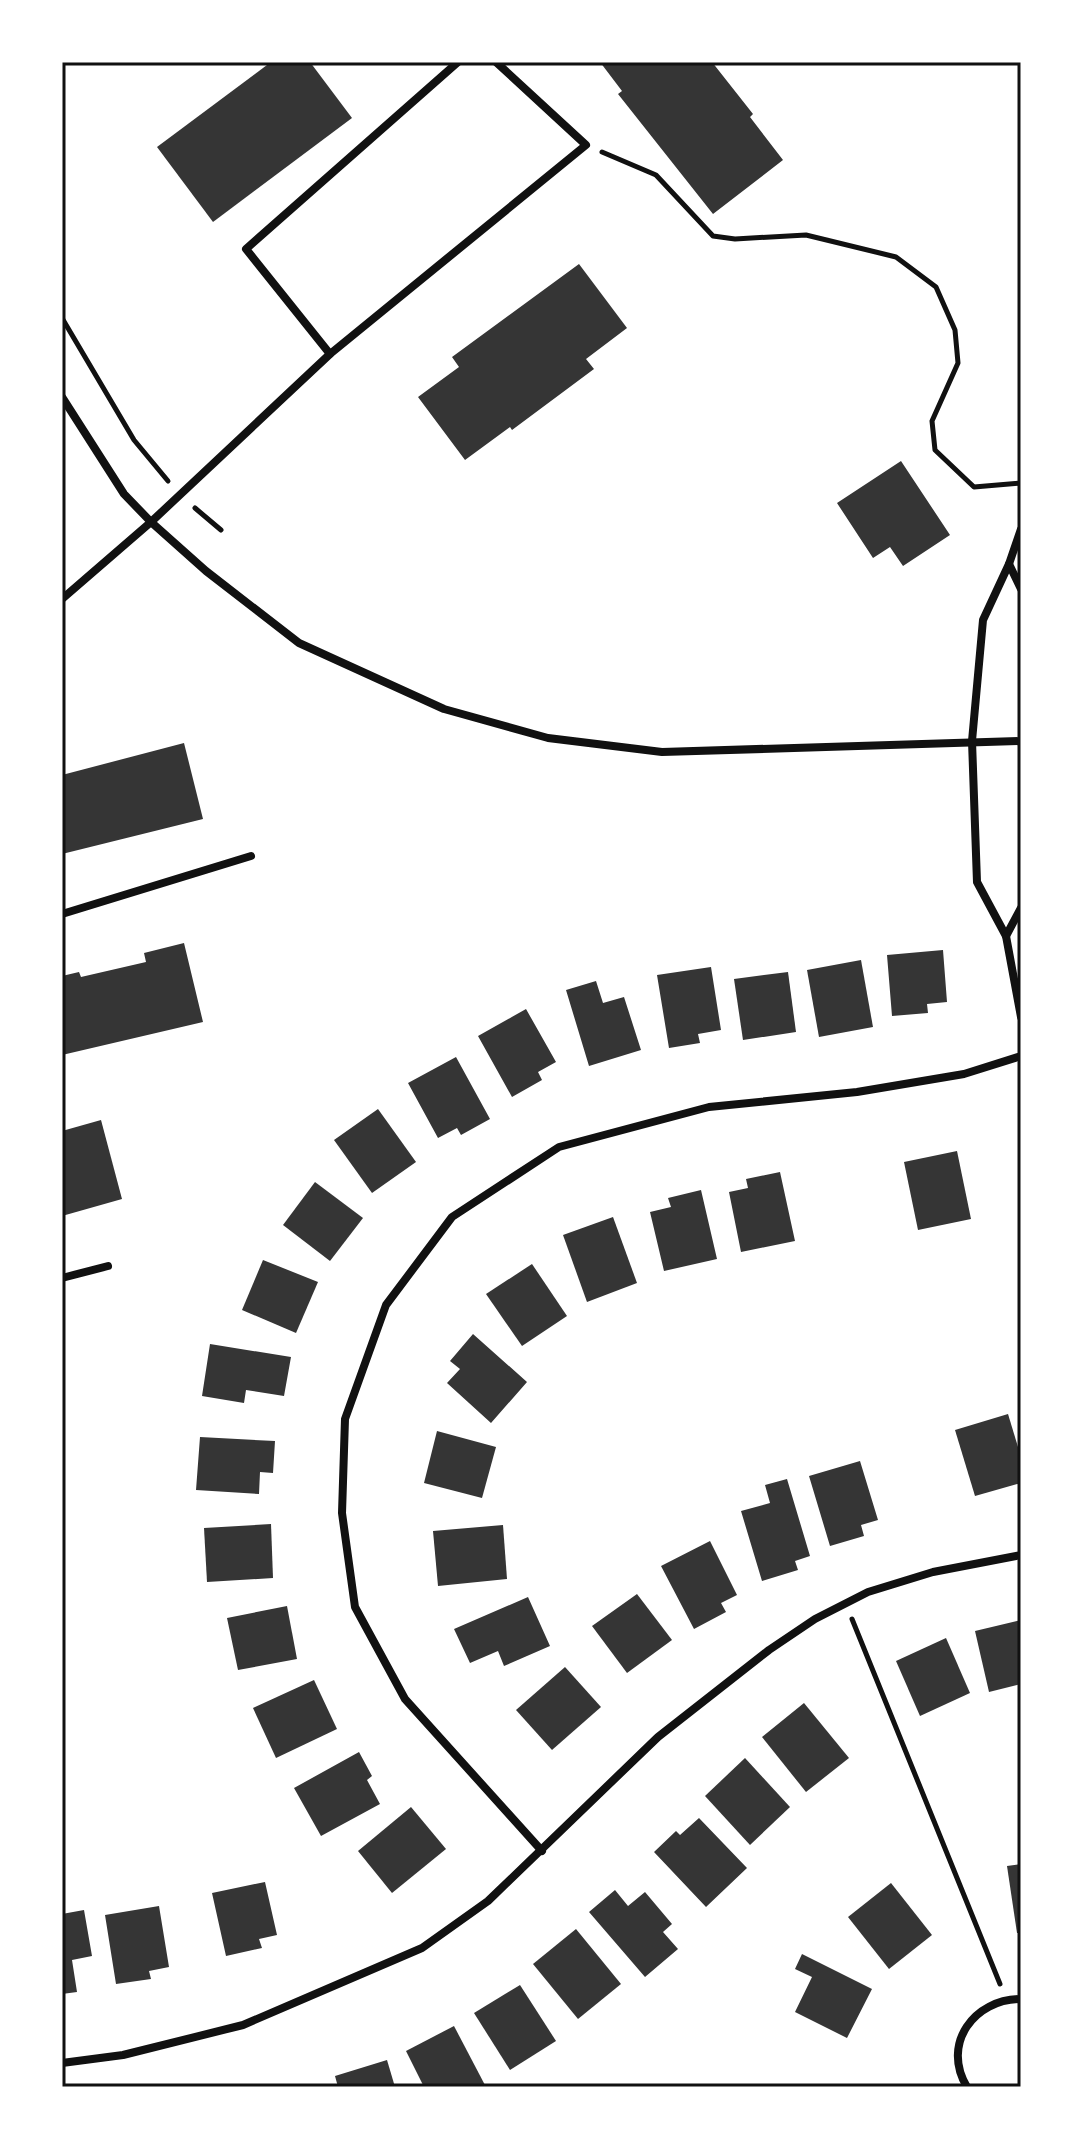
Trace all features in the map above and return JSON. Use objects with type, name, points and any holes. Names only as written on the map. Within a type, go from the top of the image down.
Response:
[{"type":"street","points":[[330,354],[246,249],[458,62]]},
{"type":"street","points":[[62,599],[151,522],[330,354],[586,145],[496,62]]},
{"type":"street","points":[[62,397],[124,494],[206,571],[299,643],[444,709],[548,738],[662,752],[1021,741]]},
{"type":"street","points":[[1021,529],[1009,564],[983,620],[972,741],[977,882],[1006,936],[1021,1017]]},
{"type":"street","points":[[1009,564],[1021,589]]},
{"type":"street","points":[[62,914],[251,856]]},
{"type":"street","points":[[1006,936],[1021,908]]},
{"type":"street","points":[[542,1851],[405,1699],[355,1607],[342,1513],[345,1419],[386,1305],[452,1217],[559,1147],[709,1107],[857,1092],[964,1074],[1021,1056]]},
{"type":"street","points":[[62,1278],[108,1266]]},
{"type":"street","points":[[62,2063],[123,2055],[243,2025],[422,1948],[488,1901],[658,1737],[769,1650],[815,1619],[868,1592],[933,1572],[1021,1555]]},
{"type":"street","points":[[967,2087],[961,2077],[958,2057],[961,2037],[970,2021],[987,2006],[1006,1999],[1021,1999]]},
{"type":"path","points":[[586,145],[656,175],[713,236],[735,239],[806,235],[896,257],[936,287],[955,330],[958,363],[932,421],[935,450],[974,487],[1021,483]]},
{"type":"path","points":[[62,318],[134,440],[180,495],[221,530]]},
{"type":"path","points":[[846,1603],[1006,1999]]},
{"type":"building","points":[[271,62],[310,62],[352,118],[213,222],[157,147]]},
{"type":"building","points":[[600,62],[712,62],[753,114],[750,117],[783,160],[713,214],[618,94],[622,91]]},
{"type":"building","points":[[579,264],[627,328],[586,359],[594,369],[512,430],[510,427],[465,460],[418,397],[459,367],[452,357]]},
{"type":"building","points":[[901,461],[950,535],[903,566],[890,547],[873,558],[837,503]]},
{"type":"building","points":[[184,743],[203,819],[62,854],[62,775]]},
{"type":"building","points":[[184,943],[203,1022],[62,1055],[62,976],[79,972],[81,977],[146,962],[144,953]]},
{"type":"building","points":[[943,950],[947,1002],[927,1004],[928,1013],[892,1016],[887,955]]},
{"type":"building","points":[[861,960],[873,1027],[819,1037],[807,970]]},
{"type":"building","points":[[711,967],[721,1030],[698,1034],[700,1043],[669,1048],[657,975]]},
{"type":"building","points":[[788,972],[796,1032],[743,1040],[734,979]]},
{"type":"building","points":[[596,981],[603,1003],[624,997],[641,1050],[589,1066],[566,990]]},
{"type":"building","points":[[526,1009],[556,1062],[538,1072],[542,1080],[512,1097],[478,1036]]},
{"type":"building","points":[[456,1057],[490,1119],[461,1135],[457,1128],[438,1138],[408,1083]]},
{"type":"building","points":[[378,1109],[416,1162],[372,1193],[334,1140]]},
{"type":"building","points":[[101,1120],[122,1199],[62,1216],[62,1131]]},
{"type":"building","points":[[957,1151],[971,1219],[918,1230],[904,1162]]},
{"type":"building","points":[[780,1172],[795,1241],[741,1252],[729,1192],[748,1188],[746,1179]]},
{"type":"building","points":[[315,1182],[363,1218],[330,1261],[283,1225]]},
{"type":"building","points":[[701,1190],[717,1259],[664,1271],[650,1212],[671,1207],[668,1198]]},
{"type":"building","points":[[613,1217],[637,1283],[587,1302],[563,1235]]},
{"type":"building","points":[[263,1260],[318,1282],[296,1333],[242,1310]]},
{"type":"building","points":[[532,1264],[567,1316],[522,1346],[486,1294]]},
{"type":"building","points":[[473,1334],[527,1382],[491,1423],[447,1383],[460,1369],[450,1361]]},
{"type":"building","points":[[210,1344],[291,1357],[284,1396],[246,1390],[244,1403],[202,1396]]},
{"type":"building","points":[[1008,1414],[1021,1457],[1021,1483],[975,1496],[955,1430]]},
{"type":"building","points":[[437,1431],[496,1447],[482,1498],[424,1483]]},
{"type":"building","points":[[200,1437],[275,1441],[273,1473],[260,1472],[259,1494],[196,1490]]},
{"type":"building","points":[[860,1461],[878,1520],[861,1525],[864,1536],[830,1546],[809,1476]]},
{"type":"building","points":[[787,1479],[810,1556],[795,1561],[798,1570],[762,1581],[741,1511],[770,1503],[765,1485]]},
{"type":"building","points":[[271,1524],[273,1578],[207,1582],[204,1528]]},
{"type":"building","points":[[503,1525],[507,1579],[438,1586],[433,1531]]},
{"type":"building","points":[[710,1541],[737,1595],[721,1603],[726,1612],[694,1629],[661,1566]]},
{"type":"building","points":[[637,1594],[672,1640],[627,1673],[592,1626]]},
{"type":"building","points":[[528,1597],[550,1646],[504,1666],[498,1651],[470,1663],[454,1629]]},
{"type":"building","points":[[287,1606],[297,1659],[238,1670],[227,1618]]},
{"type":"building","points":[[1021,1620],[1021,1684],[989,1692],[975,1631]]},
{"type":"building","points":[[946,1638],[970,1693],[920,1716],[896,1661]]},
{"type":"building","points":[[565,1667],[601,1707],[552,1750],[516,1710]]},
{"type":"building","points":[[314,1680],[337,1729],[276,1758],[253,1708]]},
{"type":"building","points":[[804,1703],[849,1758],[806,1792],[762,1737]]},
{"type":"building","points":[[359,1752],[372,1776],[367,1780],[380,1804],[321,1836],[294,1788]]},
{"type":"building","points":[[745,1758],[790,1807],[750,1845],[705,1796]]},
{"type":"building","points":[[411,1807],[446,1849],[392,1893],[358,1851]]},
{"type":"building","points":[[699,1818],[747,1868],[706,1907],[654,1852],[676,1831],[680,1835]]},
{"type":"building","points":[[1021,1864],[1021,1933],[1017,1933],[1007,1866]]},
{"type":"building","points":[[265,1882],[277,1935],[259,1939],[262,1948],[226,1956],[212,1893]]},
{"type":"building","points":[[891,1883],[932,1935],[889,1969],[848,1917]]},
{"type":"building","points":[[615,1890],[628,1906],[645,1892],[672,1924],[663,1932],[678,1949],[645,1977],[589,1912]]},
{"type":"building","points":[[159,1906],[169,1967],[149,1971],[151,1979],[116,1984],[105,1915]]},
{"type":"building","points":[[84,1910],[92,1956],[72,1960],[77,1992],[62,1994],[62,1914]]},
{"type":"building","points":[[576,1929],[621,1984],[578,2019],[533,1964]]},
{"type":"building","points":[[802,1954],[872,1989],[847,2038],[795,2012],[812,1977],[795,1969]]},
{"type":"building","points":[[520,1985],[556,2041],[510,2070],[474,2013]]},
{"type":"building","points":[[454,2026],[486,2087],[424,2087],[406,2051]]},
{"type":"building","points":[[387,2060],[395,2087],[338,2087],[335,2076]]}]
